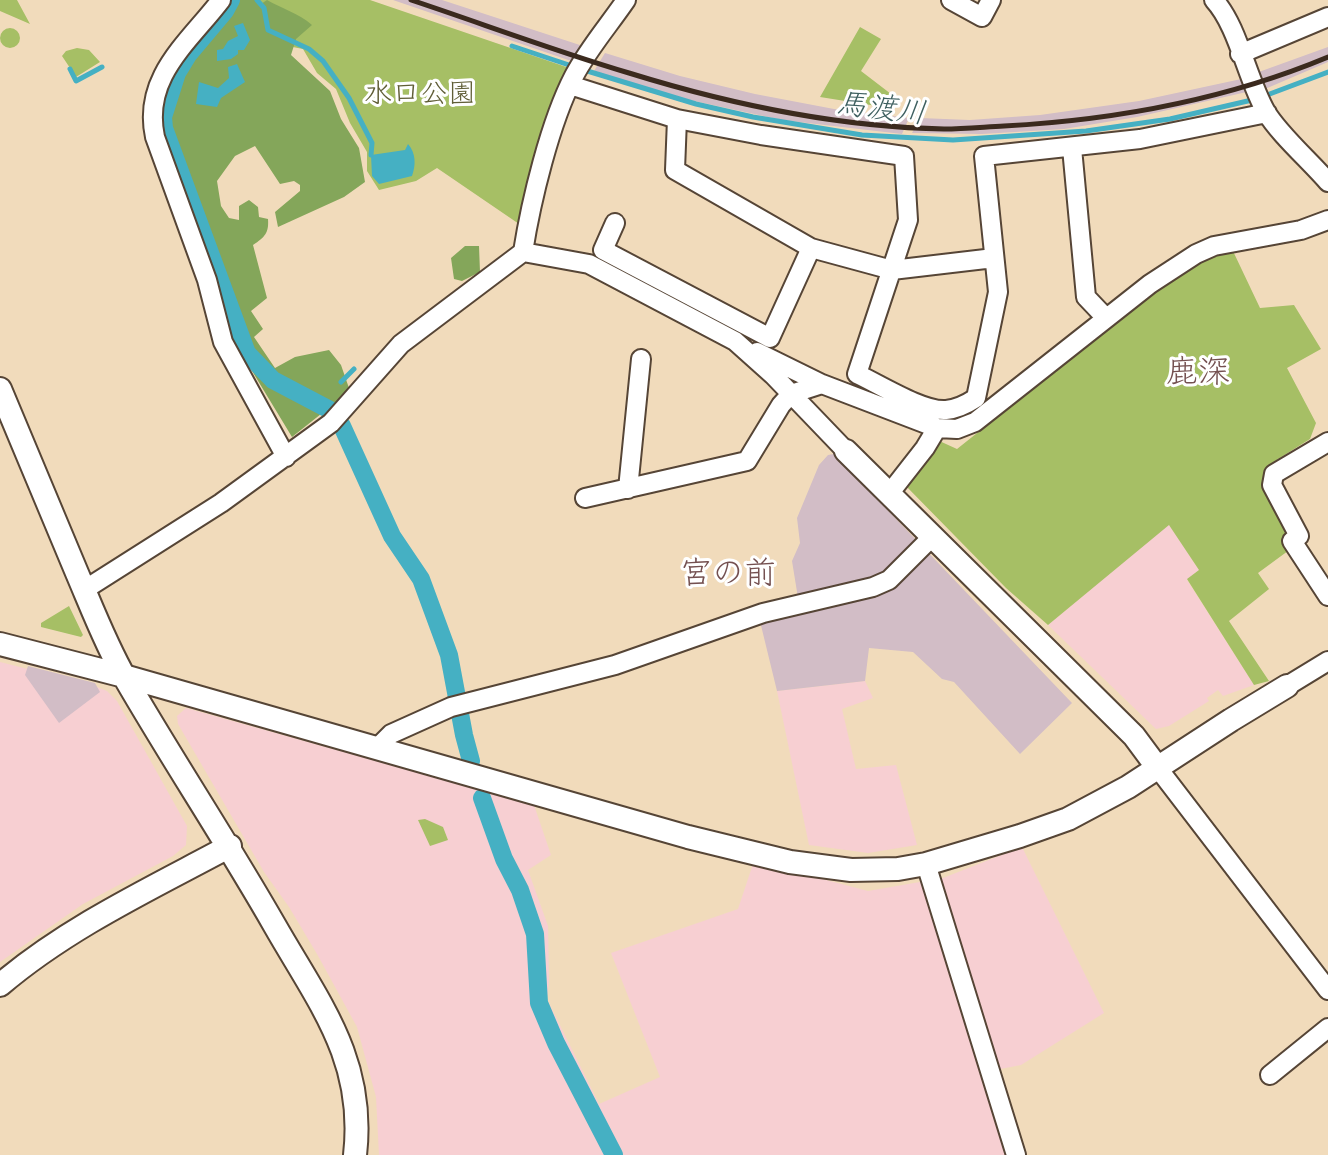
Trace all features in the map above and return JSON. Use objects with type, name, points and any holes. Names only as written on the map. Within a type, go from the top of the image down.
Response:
[{"type":"street","points":[[221,0],[167,66],[152,123],[207,280],[223,342],[286,457]]},
{"type":"street","points":[[84,590],[204,514],[338,417],[401,344],[523,252],[528,220],[560,109],[576,75],[626,0]]},
{"type":"street","points":[[951,0],[982,17],[991,0]]},
{"type":"street","points":[[1214,0],[1225,12],[1267,113],[1328,182]]},
{"type":"street","points":[[1240,54],[1328,17]]},
{"type":"street","points":[[576,75],[677,119],[904,156],[908,220],[857,374],[922,404],[943,410],[962,406],[976,398],[998,292],[984,156],[1140,139],[1267,113]]},
{"type":"street","points":[[677,119],[675,170],[811,248],[892,270],[994,258]]},
{"type":"street","points":[[1072,148],[1086,297],[1106,318]]},
{"type":"street","points":[[523,252],[589,264],[822,384],[937,428],[957,429],[975,422],[1150,284],[1196,254],[1214,246],[1301,230],[1328,220]]},
{"type":"street","points":[[615,223],[603,250],[770,338],[811,248]]},
{"type":"street","points":[[735,341],[1134,736],[1328,990]]},
{"type":"street","points":[[628,489],[641,359]]},
{"type":"street","points":[[585,498],[747,461],[791,394],[822,384]]},
{"type":"street","points":[[0,389],[84,590],[124,676],[230,846],[336,1031],[348,1065],[354,1096],[357,1119],[355,1155]]},
{"type":"street","points":[[889,494],[937,428]]},
{"type":"street","points":[[1328,442],[1274,474],[1272,485],[1299,536],[1292,541],[1328,596]]},
{"type":"street","points":[[376,749],[391,734],[460,705],[615,665],[763,613],[873,587],[889,580],[933,536]]},
{"type":"street","points":[[0,644],[124,676],[673,833],[790,862],[851,870],[898,869],[926,864],[1068,819],[1128,787],[1328,661]]},
{"type":"street","points":[[0,985],[42,952],[88,923],[230,846]]},
{"type":"street","points":[[926,864],[1016,1155]]},
{"type":"street","points":[[1270,1075],[1328,1028]]},
{"type":"shaded area","points":[[393,0],[442,0],[589,48],[580,64]]},
{"type":"shaded area","points":[[1328,47],[1328,62],[1261,88],[1256,73]]},
{"type":"shaded area","points":[[605,53],[680,76],[755,94],[834,109],[909,118],[902,134],[782,120],[685,99],[594,71]]},
{"type":"shaded area","points":[[1246,78],[1251,91],[1137,117],[1064,129],[982,134],[912,133],[920,118],[970,120],[1040,115],[1139,101]]},
{"type":"shaded area","points":[[834,454],[1072,703],[1020,754],[954,682],[942,679],[913,652],[869,648],[865,681],[777,691],[757,609],[798,598],[792,561],[800,543],[797,518],[819,465],[828,455]]},
{"type":"shaded area","points":[[1169,524],[1199,570],[1187,580],[1254,685],[1223,696],[1218,690],[1207,698],[1209,701],[1169,726],[1156,729],[1048,625]]},
{"type":"shaded area","points":[[0,662],[107,691],[117,701],[187,826],[186,845],[173,856],[83,904],[0,962]]},
{"type":"shaded area","points":[[28,666],[95,683],[100,692],[59,723],[25,675]]},
{"type":"shaded area","points":[[865,681],[873,698],[842,709],[856,769],[896,765],[917,845],[868,853],[809,845],[777,691]]},
{"type":"shaded area","points":[[186,708],[534,805],[551,855],[528,870],[548,926],[547,999],[599,1104],[660,1077],[611,953],[738,909],[754,861],[868,891],[943,878],[1022,847],[1104,1013],[1021,1065],[980,1073],[1006,1155],[379,1155],[376,1097],[357,1027],[317,954],[264,872],[178,724],[177,716]]},
{"type":"green space","points":[[0,0],[17,0],[30,24],[0,11]]},
{"type":"green space","name":"水口公園","points":[[224,0],[370,0],[575,70],[522,226],[437,168],[416,181],[379,190],[367,171],[367,152],[350,123],[336,89],[317,73],[303,49],[267,42]]},
{"type":"green space","points":[[226,0],[256,0],[261,4],[267,0],[312,25],[296,39],[291,55],[330,91],[341,119],[359,148],[365,182],[344,197],[278,227],[275,212],[300,191],[300,185],[294,181],[280,184],[255,146],[235,156],[217,181],[221,206],[229,218],[239,220],[239,206],[249,200],[258,207],[259,217],[268,219],[265,234],[253,245],[267,298],[251,311],[263,329],[254,337],[275,368],[295,357],[329,350],[341,365],[350,391],[292,437],[246,361],[170,163],[158,118],[176,66]]},
{"type":"green space","points":[[860,27],[881,39],[861,71],[891,94],[883,107],[820,97]]},
{"type":"green space","points":[[10,28],[17,31],[20,38],[17,45],[10,48],[3,45],[0,38],[3,31]]},
{"type":"green space","points":[[77,48],[89,50],[100,62],[76,77],[62,56],[66,51]]},
{"type":"green space","points":[[465,246],[479,246],[480,272],[462,281],[454,279],[451,258]]},
{"type":"green space","points":[[1232,249],[1260,308],[1294,305],[1321,349],[1287,368],[1316,423],[1310,439],[1275,461],[1263,485],[1290,528],[1283,538],[1292,548],[1258,573],[1269,589],[1229,621],[1269,681],[1254,685],[1187,579],[1199,570],[1169,525],[1048,625],[1006,588],[903,483],[935,439],[957,449],[1164,278],[1203,258]]},
{"type":"green space","points":[[69,606],[83,635],[81,637],[41,627],[41,623]]},
{"type":"green space","points":[[425,819],[443,827],[448,840],[430,846],[418,820]]},
{"type":"water","points":[[243,23],[250,40],[244,50],[238,50],[238,54],[231,59],[217,61],[217,50],[223,49],[228,41],[238,36],[234,26]]},
{"type":"water","points":[[237,64],[245,82],[221,98],[217,107],[196,104],[199,82],[218,88],[229,78],[228,67]]},
{"type":"water","points":[[408,144],[414,159],[412,176],[379,184],[372,176],[371,155],[405,150]]},
{"type":"waterway","points":[[231,0],[177,73],[163,117],[164,128],[247,353],[273,380],[330,410],[342,426],[392,536],[421,579],[449,655],[471,761]]},
{"type":"waterway","points":[[257,0],[264,8],[268,30],[309,49],[323,61],[349,98],[372,143],[371,155]]},
{"type":"waterway","name":"馬渡川","points":[[512,46],[575,67]]},
{"type":"waterway","points":[[70,69],[76,81],[102,67]]},
{"type":"waterway","name":"馬渡川","points":[[584,70],[696,104],[753,117],[862,135],[953,140],[1086,131],[1170,119],[1252,100]]},
{"type":"waterway","name":"馬渡川","points":[[1267,95],[1328,72]]},
{"type":"waterway","points":[[341,382],[354,369]]},
{"type":"waterway","points":[[316,402],[320,399]]},
{"type":"waterway","points":[[482,798],[535,934],[539,1003],[556,1043],[614,1155]]},
{"type":"railway","points":[[411,0],[601,65],[706,95],[824,119],[904,127],[952,129],[1004,126],[1128,113],[1250,85],[1328,57]]},
{"type":"district","name":"鹿深","points":[[1198,374]]},
{"type":"district","name":"宮の前","points":[[728,575]]}]
